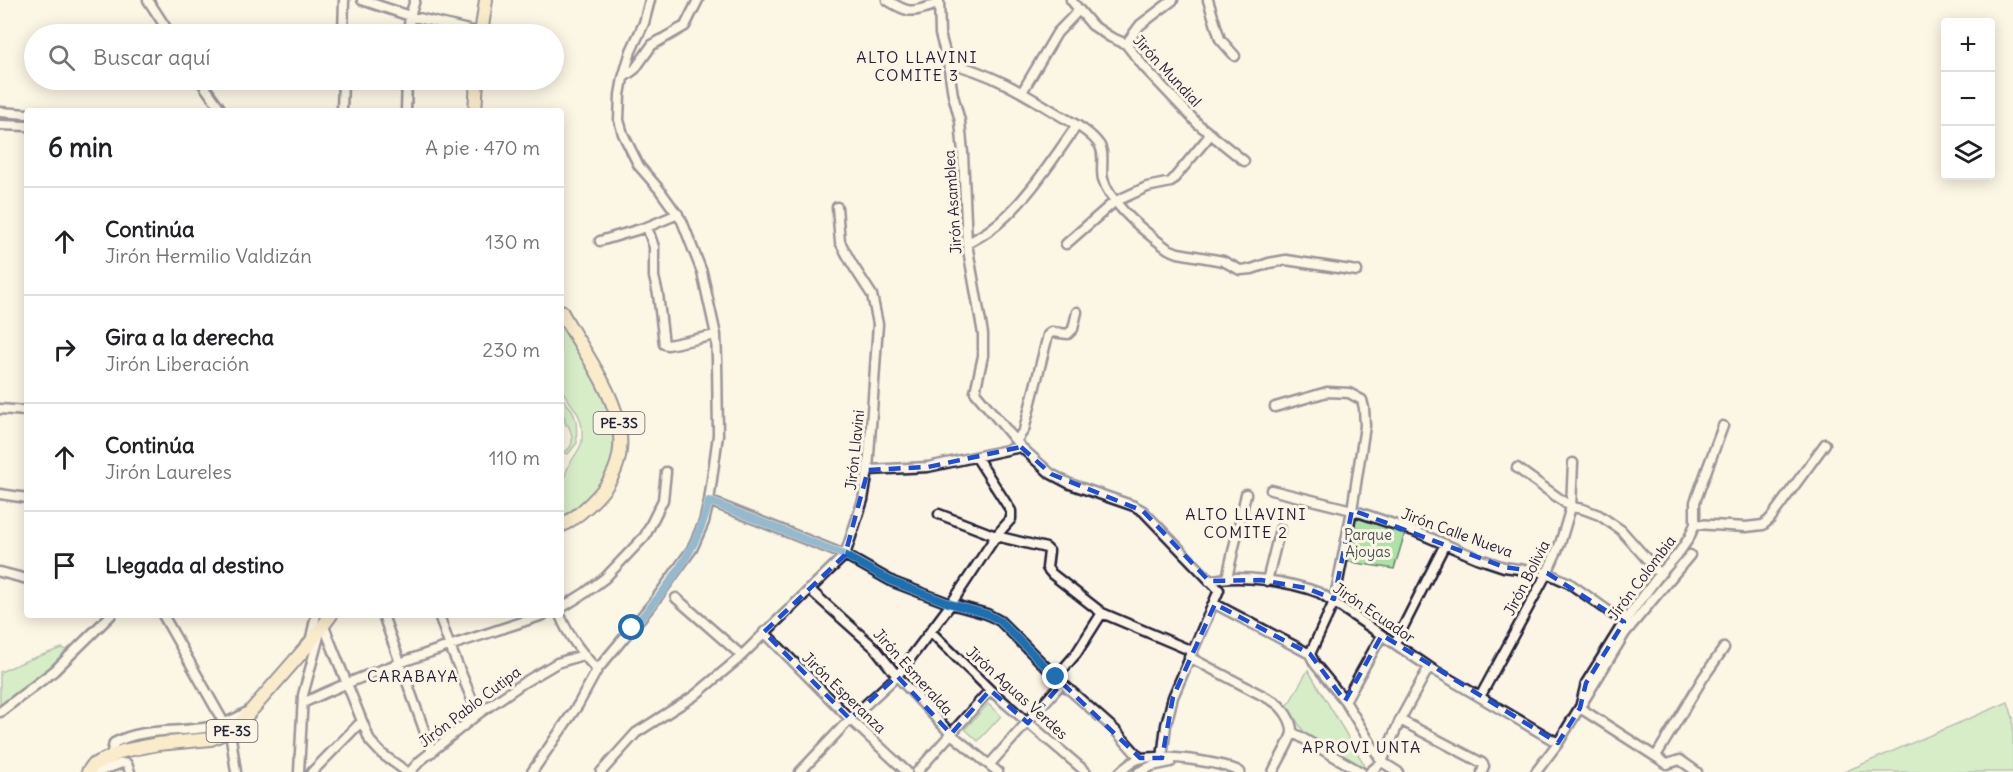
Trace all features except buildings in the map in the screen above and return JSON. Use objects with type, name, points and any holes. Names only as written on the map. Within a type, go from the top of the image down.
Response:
[{"type":"highway","points":[[482,24],[486,0]]},
{"type":"highway","points":[[475,108],[476,90]]},
{"type":"highway","name":"PE-3S","points":[[564,316],[609,393],[621,434],[619,461],[608,485],[588,508],[564,524]]},
{"type":"highway","name":"PE-3S","points":[[88,772],[93,765],[111,756],[142,746],[211,739],[227,727],[242,722],[310,643],[324,618]]},
{"type":"street","points":[[148,0],[164,24]]},
{"type":"street","points":[[343,24],[344,0]]},
{"type":"street","points":[[362,0],[442,24]]},
{"type":"street","points":[[409,24],[415,0]]},
{"type":"street","points":[[532,772],[578,705],[597,670],[653,603],[692,549],[705,522],[709,501],[718,435],[716,335],[702,272],[682,221],[639,166],[622,134],[619,120],[623,78],[631,51],[644,23],[650,0]]},
{"type":"street","points":[[623,78],[635,69],[652,45],[686,25],[698,0]]},
{"type":"street","points":[[887,0],[912,12],[938,2]]},
{"type":"street","name":"Jirón Mundial","points":[[1071,0],[1092,25],[1126,44],[1144,67],[1198,124],[1244,160]]},
{"type":"street","points":[[1126,44],[1140,25],[1173,0]]},
{"type":"street","points":[[1208,0],[1220,39],[1235,56]]},
{"type":"street","name":"Jirón Asamblea","points":[[938,2],[940,34],[960,121],[967,244],[983,334],[983,356],[975,390],[981,401],[1018,444]]},
{"type":"street","points":[[1022,92],[1057,33],[1079,10]]},
{"type":"street","points":[[948,63],[973,69],[1022,92],[1077,125],[1100,145],[1103,178],[1114,202],[1158,242],[1178,253],[1223,261],[1240,270],[1286,260],[1357,271]]},
{"type":"street","points":[[207,90],[220,108]]},
{"type":"street","points":[[342,108],[343,90]]},
{"type":"street","points":[[406,108],[407,90]]},
{"type":"street","points":[[0,112],[24,114]]},
{"type":"street","points":[[0,125],[24,126]]},
{"type":"street","points":[[967,244],[993,228],[1017,204],[1049,167],[1077,125]]},
{"type":"street","points":[[1066,244],[1114,202],[1147,187],[1171,182],[1211,134]]},
{"type":"street","name":"Jirón Llavini","points":[[601,772],[636,733],[694,696],[741,655],[844,555],[864,500],[878,324],[872,295],[840,242],[837,207]]},
{"type":"street","points":[[600,241],[647,227],[678,214]]},
{"type":"street","points":[[647,227],[654,247],[654,277],[664,344],[716,335]]},
{"type":"street","points":[[868,470],[928,467],[977,458],[1018,444],[1024,430],[1048,335],[1052,332],[1068,334],[1072,329],[1077,312]]},
{"type":"street","points":[[1275,407],[1327,392],[1349,393],[1362,400],[1365,408],[1365,426],[1352,510],[1334,602],[1311,654]]},
{"type":"street","points":[[0,409],[24,411]]},
{"type":"street","name":"Jirón Colombia","points":[[1580,708],[1586,682],[1624,622],[1689,538],[1695,524],[1695,502],[1723,426]]},
{"type":"street","points":[[1018,444],[1051,474],[1070,484],[1143,511],[1219,590],[1215,604],[1173,697],[1166,725],[1162,758]]},
{"type":"street","points":[[1695,524],[1746,527],[1762,525],[1770,519],[1825,444]]},
{"type":"street","points":[[800,772],[850,719],[897,676],[951,604],[996,536],[1011,519],[1011,511],[977,458]]},
{"type":"street","name":"Jirón Bolivia","points":[[1480,697],[1547,573],[1560,544],[1571,507],[1573,463]]},
{"type":"street","points":[[1517,468],[1571,507],[1599,515],[1621,530],[1660,574]]},
{"type":"street","points":[[564,606],[605,578],[645,536],[663,500],[666,472]]},
{"type":"street","name":"Jirón Calle Nueva","points":[[1271,490],[1352,510],[1504,567],[1547,573],[1569,583],[1624,622]]},
{"type":"street","points":[[0,494],[24,498]]},
{"type":"street","points":[[1227,578],[1246,494]]},
{"type":"street","points":[[709,501],[844,555],[893,582],[951,604],[987,614],[1000,621],[1059,680],[1115,730],[1140,758]]},
{"type":"street","points":[[939,514],[996,536],[1046,548],[1049,551],[1047,567],[1052,574],[1102,613],[1191,654],[1278,704],[1290,721],[1292,732],[1273,772]]},
{"type":"street","points":[[1267,581],[1280,529]]},
{"type":"street","points":[[1395,643],[1445,543]]},
{"type":"street","name":"Jirón Colombia","points":[[1536,772],[1558,743],[1625,633],[1690,555]]},
{"type":"street","points":[[0,572],[24,578]]},
{"type":"street","name":"Jirón Ecuador","points":[[1209,581],[1227,578],[1267,581],[1320,593],[1429,667],[1558,743]]},
{"type":"street","name":"Jirón Esmeralda","points":[[809,589],[875,648],[897,676],[951,734],[998,772]]},
{"type":"street","points":[[676,598],[741,655]]},
{"type":"street","points":[[1215,604],[1311,654],[1315,664],[1345,701],[1382,762],[1398,772]]},
{"type":"street","points":[[990,764],[1028,723],[1102,613]]},
{"type":"street","points":[[0,712],[54,671],[108,618]]},
{"type":"street","points":[[166,618],[227,727],[236,772]]},
{"type":"street","points":[[324,618],[345,682],[370,741],[409,772]]},
{"type":"street","points":[[299,771],[303,703],[309,668],[324,618]]},
{"type":"street","points":[[384,618],[432,752]]},
{"type":"street","points":[[440,618],[478,714]]},
{"type":"street","points":[[303,703],[345,682],[399,662],[534,618]]},
{"type":"street","points":[[561,618],[565,628],[597,670]]},
{"type":"street","name":"Jirón Esperanza","points":[[764,632],[850,719],[908,772]]},
{"type":"street","name":"Jirón Aguas Verdes","points":[[931,632],[990,690],[1086,772]]},
{"type":"street","points":[[1345,701],[1382,634]]},
{"type":"street","points":[[1656,756],[1724,648]]},
{"type":"street","name":"Jirón Pablo Cutipa","points":[[409,772],[478,714],[557,663],[584,655]]},
{"type":"street","points":[[1373,771],[1382,762],[1400,720],[1429,667]]},
{"type":"street","points":[[917,772],[990,690]]},
{"type":"street","points":[[1580,708],[1667,764]]},
{"type":"street","points":[[1400,720],[1482,767]]},
{"type":"street","points":[[312,772],[362,721]]},
{"type":"street","points":[[1292,732],[1361,772]]},
{"type":"street","points":[[1120,772],[1140,758],[1180,759],[1234,768],[1240,772]]},
{"type":"street","points":[[1139,772],[1180,759]]},
{"type":"street","points":[[1662,772],[1667,764],[1680,760],[1697,772]]},
{"type":"street","points":[[98,772],[122,763],[127,764],[130,772]]},
{"type":"highlighted area","points":[[1021,447],[1051,474],[1143,511],[1209,581],[1261,580],[1306,588],[1334,599],[1352,510],[1504,567],[1547,573],[1624,622],[1586,683],[1580,708],[1558,743],[1382,635],[1345,701],[1310,654],[1215,604],[1173,697],[1162,758],[1140,758],[1062,683],[1028,723],[990,690],[951,734],[897,676],[850,719],[764,632],[845,555],[868,470],[928,467]]},
{"type":"green space","points":[[564,314],[615,419],[614,453],[609,472],[601,488],[564,520],[564,478],[581,444],[582,430],[579,417],[564,392]]},
{"type":"green space","points":[[564,401],[572,410],[576,421],[577,443],[568,454],[564,452],[572,444],[572,437],[565,418]]},
{"type":"green space","name":"Parque Ajoyas","points":[[1351,516],[1405,533],[1394,569],[1343,561]]},
{"type":"green space","points":[[62,648],[76,654],[0,714],[0,672]]},
{"type":"green space","points":[[1308,670],[1364,764],[1364,768],[1360,770],[1309,739],[1287,707]]},
{"type":"green space","points":[[2008,702],[2013,718],[2013,772],[1844,772]]},
{"type":"green space","points":[[988,704],[1001,716],[978,741],[965,729]]},
{"type":"district","name":"ALTO LLAVINI COMITE 3","points":[[917,66]]},
{"type":"district","name":"ALTO LLAVINI COMITE 2","points":[[1246,523]]},
{"type":"district","name":"CARABAYA","points":[[413,676]]},
{"type":"district","name":"APROVI UNTA","points":[[1362,747]]},
{"type":"route","points":[[632,628],[646,613],[692,549],[705,522],[709,501],[844,555],[893,582],[951,604],[987,614],[1000,621],[1056,677]]}]
